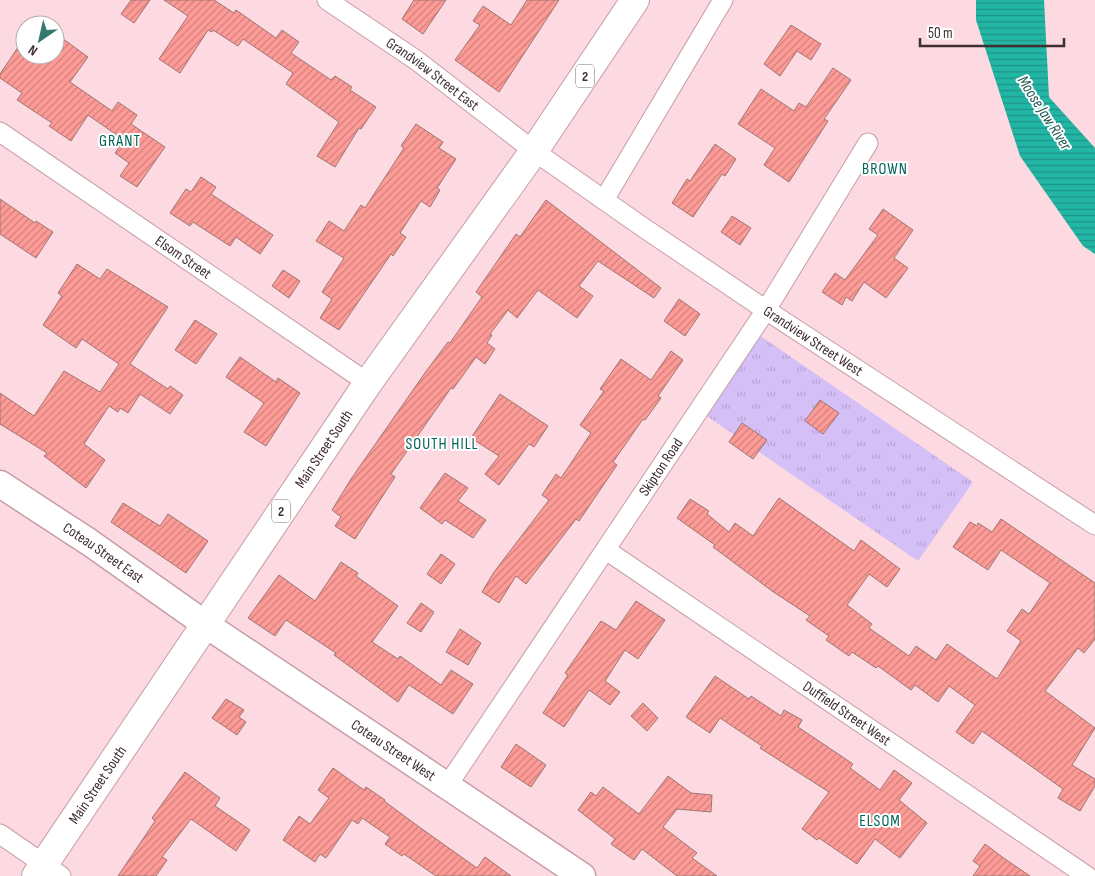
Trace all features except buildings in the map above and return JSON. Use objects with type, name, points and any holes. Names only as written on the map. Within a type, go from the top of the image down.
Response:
[{"type":"main road","name":"2","points":[[534,151],[635,0]]},
{"type":"main road","name":"Main Street South","points":[[47,872],[205,624],[368,383],[534,151]]},
{"type":"street","name":"Grandview Street East","points":[[327,0],[416,60],[534,151]]},
{"type":"street","points":[[604,200],[723,0]]},
{"type":"street","name":"Elsom Street","points":[[0,132],[368,383]]},
{"type":"street","name":"Skipton Road","points":[[446,786],[766,310],[868,143]]},
{"type":"street","name":"Grandview Street West","points":[[534,151],[766,310],[1095,525]]},
{"type":"street","name":"Coteau Street East","points":[[0,484],[89,542],[205,624]]},
{"type":"street","name":"Duffield Street West","points":[[606,550],[1087,876]]},
{"type":"street","name":"Coteau Street West","points":[[205,624],[582,876]]},
{"type":"street","points":[[0,834],[47,872]]},
{"type":"green space","points":[[756,333],[973,482],[918,561],[701,412]]},
{"type":"water","name":"Moose Jaw River","points":[[976,0],[1044,0],[1049,97],[1095,148],[1095,254],[1083,246],[1020,156],[976,20]]},
{"type":"district","name":"GRANT","points":[[120,141]]},
{"type":"district","name":"BROWN","points":[[885,169]]},
{"type":"district","name":"SOUTH HILL","points":[[442,444]]},
{"type":"district","name":"ELSOM","points":[[880,821]]}]
